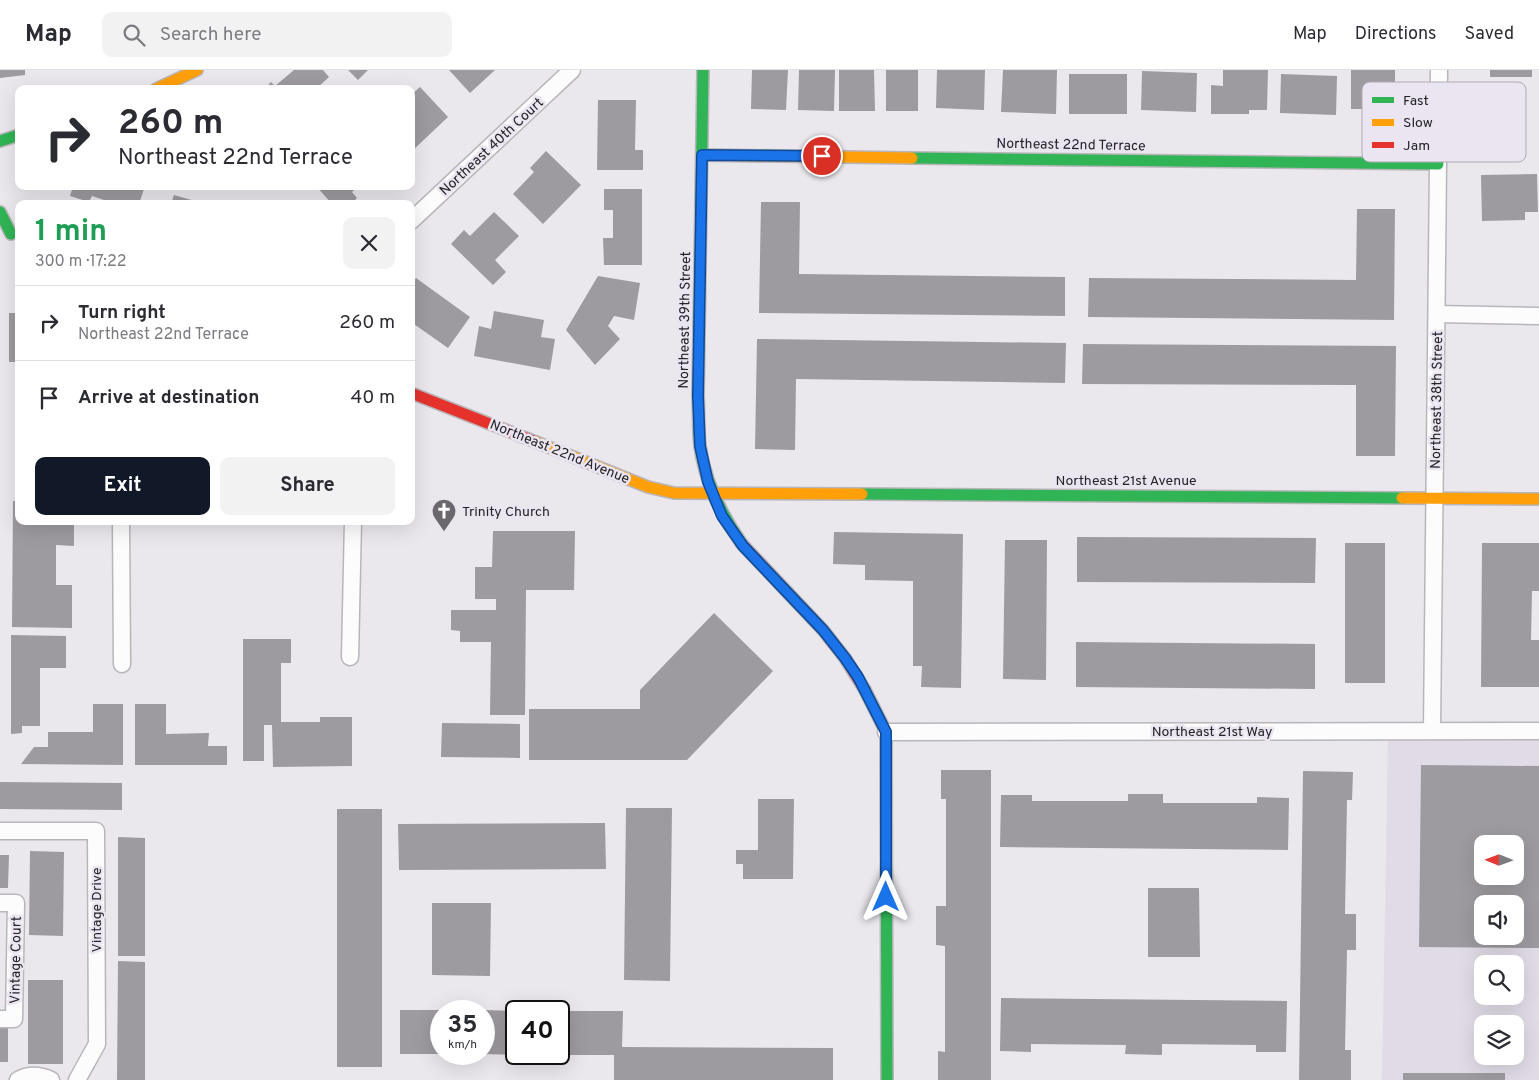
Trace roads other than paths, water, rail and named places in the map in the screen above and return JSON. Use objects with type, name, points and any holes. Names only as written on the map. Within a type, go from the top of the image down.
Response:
[{"type":"street","points":[[165,85],[197,70]]},
{"type":"street","name":"Northeast 40th Court","points":[[415,217],[572,70]]},
{"type":"street","name":"Northeast 39th Street","points":[[704,70],[698,396],[700,446],[708,482],[722,516],[743,546],[823,630],[845,658],[858,677],[886,732],[887,1080]]},
{"type":"street","points":[[0,141],[15,136]]},
{"type":"street","name":"Northeast 22nd Terrace","points":[[702,155],[1438,164]]},
{"type":"street","name":"Northeast 38th Street","points":[[1432,730],[1438,164]]},
{"type":"street","points":[[0,212],[15,235]]},
{"type":"street","points":[[0,229],[15,235]]},
{"type":"street","points":[[1437,314],[1539,316]]},
{"type":"street","name":"Northeast 22nd Avenue","points":[[415,395],[648,487],[674,493],[712,493]]},
{"type":"street","name":"Northeast 21st Avenue","points":[[712,493],[1539,499]]},
{"type":"street","points":[[121,525],[122,664]]},
{"type":"street","points":[[350,657],[353,525]]},
{"type":"street","name":"Northeast 21st Way","points":[[886,732],[1539,730]]},
{"type":"street","name":"Vintage Drive","points":[[0,831],[96,831],[97,1044],[77,1080]]},
{"type":"street","name":"Vintage Court","points":[[0,902],[16,902],[14,1019],[0,1019]]},
{"type":"street","points":[[18,1080],[34,1075],[50,1080]]},
{"type":"place","name":"Trinity Church","points":[[444,532]]}]
